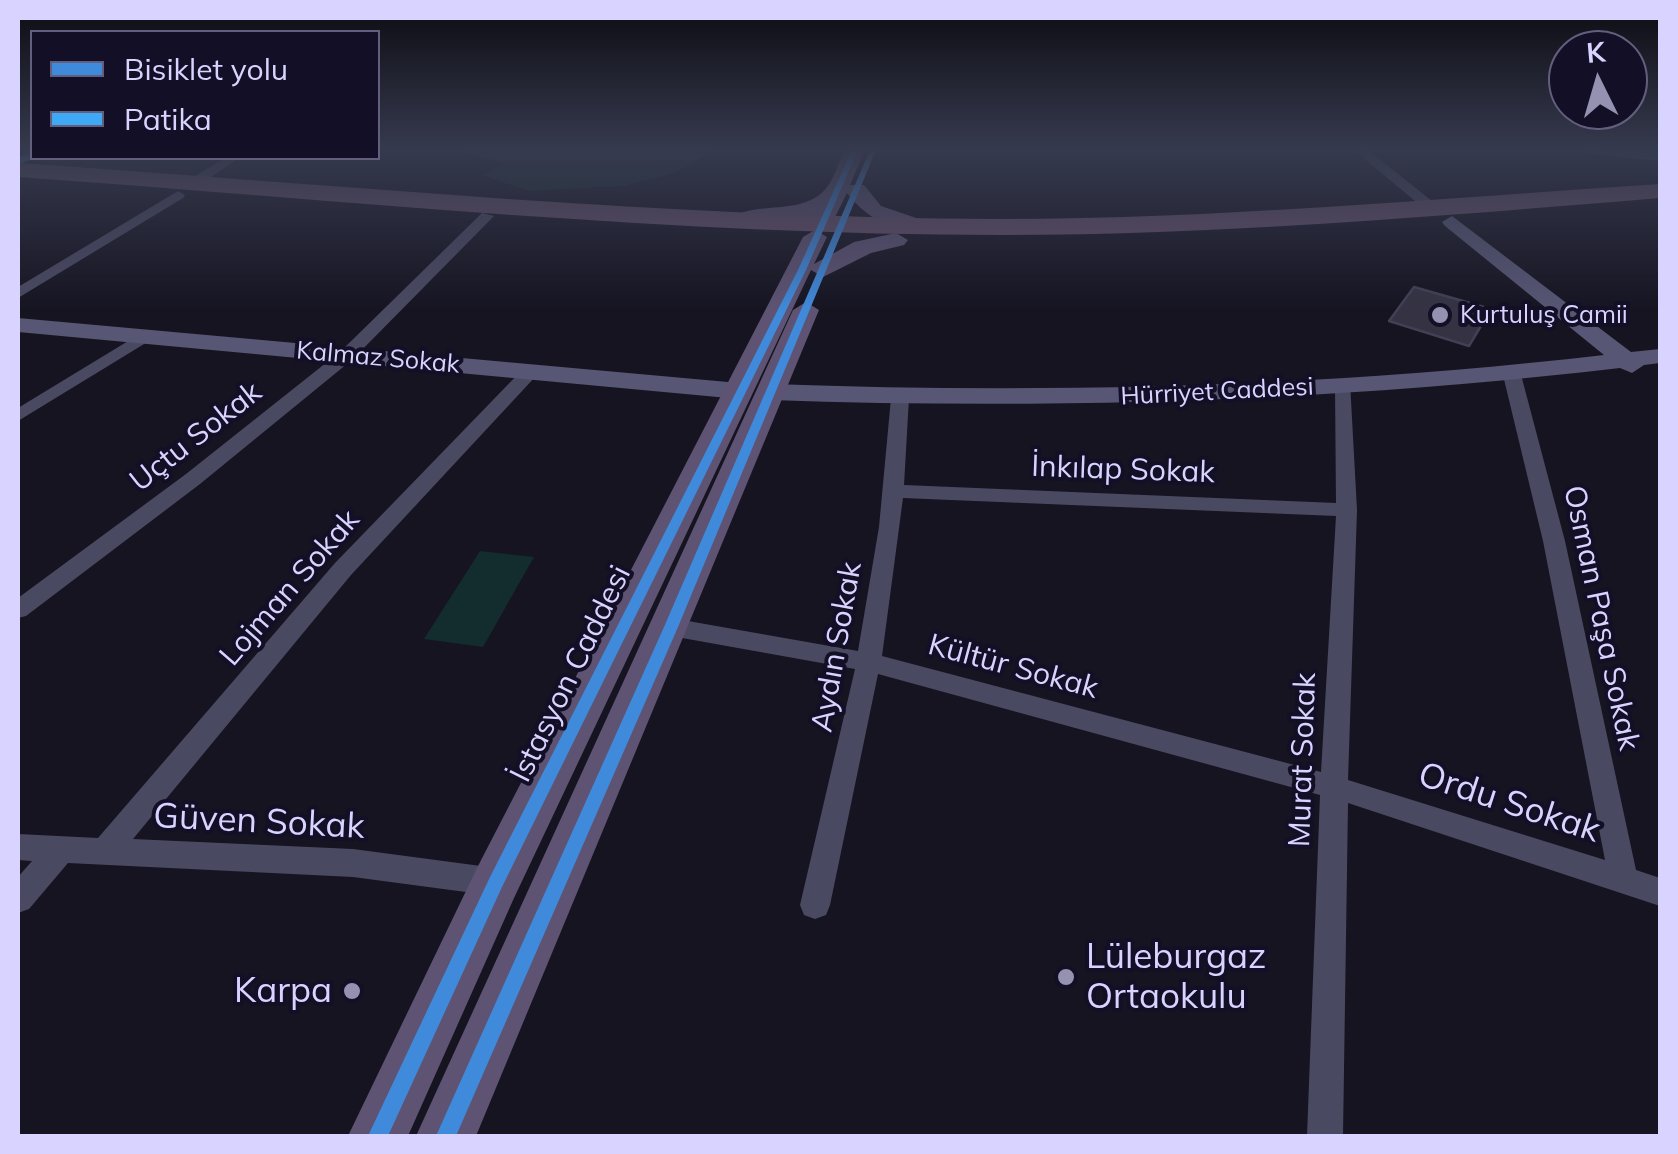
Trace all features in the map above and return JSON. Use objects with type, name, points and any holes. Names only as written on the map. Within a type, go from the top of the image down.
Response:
[{"type":"highway","points":[[352,204],[487,216],[738,226]]},
{"type":"highway","points":[[408,204],[829,231],[1101,241],[1548,204]]},
{"type":"highway","points":[[1442,215],[1660,208]]},
{"type":"main road","points":[[738,226],[802,212],[820,204]]},
{"type":"main road","name":"İstasyon Caddesi","points":[[446,1136],[671,626],[755,391],[797,258],[829,231],[840,204]]},
{"type":"main road","points":[[862,204],[906,233]]},
{"type":"main road","points":[[738,226],[797,258],[906,233]]},
{"type":"main road","name":"İstasyon Caddesi","points":[[378,1136],[496,882],[626,620],[755,391]]},
{"type":"main road","points":[[626,620],[671,626]]},
{"type":"main road","points":[[496,882],[553,893]]},
{"type":"street","points":[[18,293],[162,204]]},
{"type":"street","points":[[1428,204],[1621,360],[1660,375]]},
{"type":"street","name":"Uçtu Sokak","points":[[18,610],[193,479],[347,354],[487,216]]},
{"type":"street","name":"Kalmaz Sokak","points":[[18,326],[755,391]]},
{"type":"street","points":[[18,416],[144,336]]},
{"type":"street","name":"Hürriyet Caddesi","points":[[755,391],[900,398],[1094,398],[1344,386],[1660,356]]},
{"type":"street","name":"Osman Paşa Sokak","points":[[1511,371],[1554,541],[1622,880]]},
{"type":"street","name":"Lojman Sokak","points":[[105,851],[343,569],[530,372]]},
{"type":"street","name":"Murat Sokak","points":[[1325,1136],[1346,510],[1344,386]]},
{"type":"street","name":"Aydın Sokak","points":[[814,905],[870,662],[896,491],[900,398]]},
{"type":"street","name":"İnkılap Sokak","points":[[896,491],[1346,510]]},
{"type":"street","name":"Kültür Sokak","points":[[671,626],[870,662],[1334,787]]},
{"type":"street","name":"Ordu Sokak","points":[[1334,787],[1660,892]]},
{"type":"street","name":"Güven Sokak","points":[[18,847],[353,862],[496,882]]},
{"type":"street","points":[[18,899],[61,849]]},
{"type":"green space","points":[[480,551],[534,557],[483,647],[424,639]]},
{"type":"building","name":"Kurtuluş Camii","points":[[1414,287],[1491,309],[1469,346],[1389,321]]},
{"type":"cycle path","points":[[378,1136],[496,882],[802,270],[831,204]]},
{"type":"cycle path","points":[[446,1136],[671,627],[850,204]]},
{"type":"place","name":"Kurtuluş Camii","points":[[1440,315]]},
{"type":"place","name":"Lüleburgaz Ortaokulu","points":[[1066,977]]},
{"type":"place","name":"Karpa","points":[[352,991]]}]
